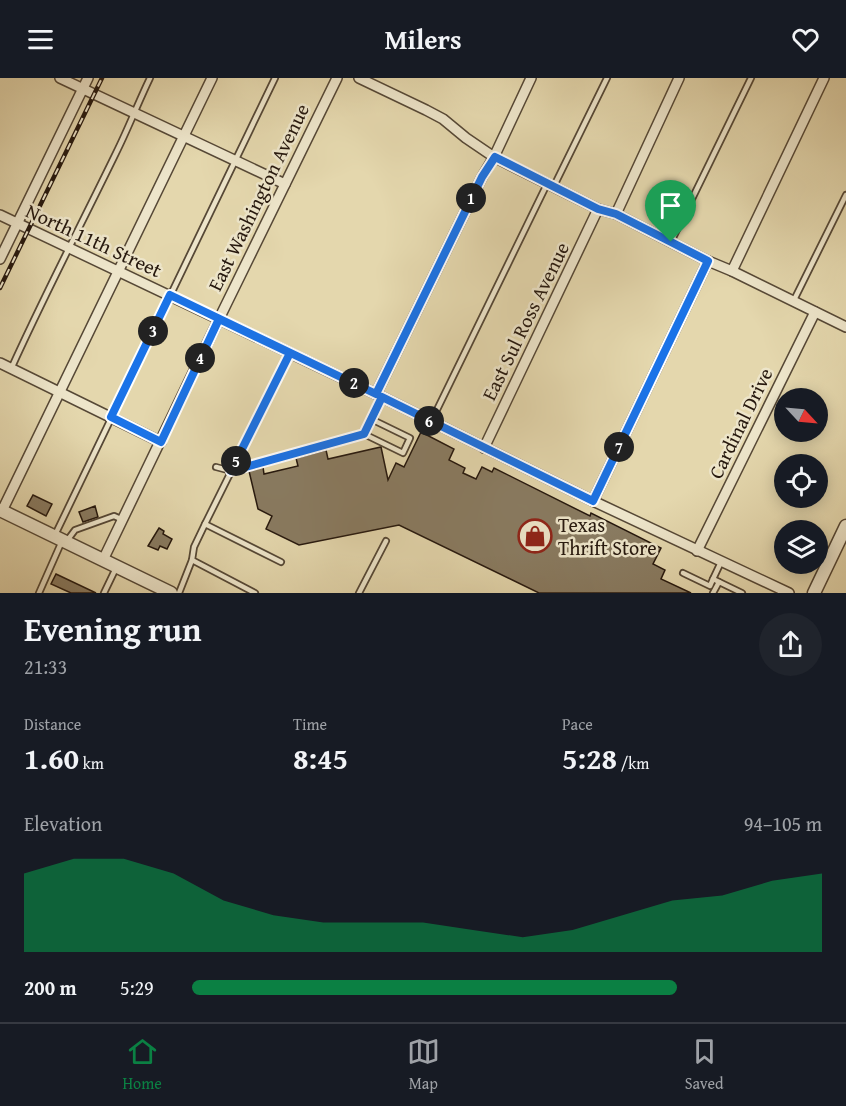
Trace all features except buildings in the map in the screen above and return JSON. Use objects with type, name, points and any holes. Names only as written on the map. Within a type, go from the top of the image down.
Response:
[{"type":"street","points":[[60,78],[285,184]]},
{"type":"street","points":[[0,259],[88,78]]},
{"type":"street","points":[[171,593],[1,512],[212,78]]},
{"type":"street","name":"East Washington Avenue","points":[[104,560],[337,78]]},
{"type":"street","points":[[359,78],[443,119],[495,157],[598,209],[616,214],[846,327]]},
{"type":"street","points":[[379,396],[531,78]]},
{"type":"street","points":[[616,214],[679,78]]},
{"type":"street","points":[[732,270],[824,78]]},
{"type":"street","name":"East Sul Ross Avenue","points":[[484,448],[598,209]]},
{"type":"street","name":"North 11th Street","points":[[0,215],[697,551],[789,593]]},
{"type":"street","points":[[593,501],[708,261]]},
{"type":"street","name":"Cardinal Drive","points":[[697,551],[815,312]]},
{"type":"street","points":[[0,363],[161,442]]},
{"type":"street","points":[[814,593],[846,526]]},
{"type":"lane","points":[[11,369],[150,78]]},
{"type":"lane","points":[[39,593],[111,417],[275,78]]},
{"type":"lane","points":[[431,422],[607,78]]},
{"type":"lane","points":[[671,242],[751,78]]},
{"type":"lane","points":[[793,302],[846,195]]},
{"type":"lane","points":[[179,593],[192,560],[194,547],[290,353]]},
{"type":"lane","points":[[364,434],[379,396]]},
{"type":"lane","points":[[216,467],[231,471],[364,434],[403,453],[410,438],[371,419]]},
{"type":"lane","points":[[61,540],[75,530],[110,517],[114,516],[123,520]]},
{"type":"lane","points":[[205,524],[281,562]]},
{"type":"lane","points":[[359,593],[386,541]]},
{"type":"lane","points":[[192,560],[255,593]]},
{"type":"lane","points":[[713,593],[721,562]]},
{"type":"lane","points":[[105,593],[117,566]]},
{"type":"lane","points":[[683,573],[710,586],[716,580]]},
{"type":"lane","points":[[716,580],[742,593]]},
{"type":"railway","points":[[0,288],[102,78]]},
{"type":"place","name":"Texas Thrift Store","points":[[535,536]]},
{"type":"route","points":[[495,157],[598,209],[616,214],[671,242],[708,261],[593,501],[382,397],[364,434],[231,471],[290,353],[219,319],[161,442],[111,417],[170,295],[376,394],[482,177],[495,157]]}]
